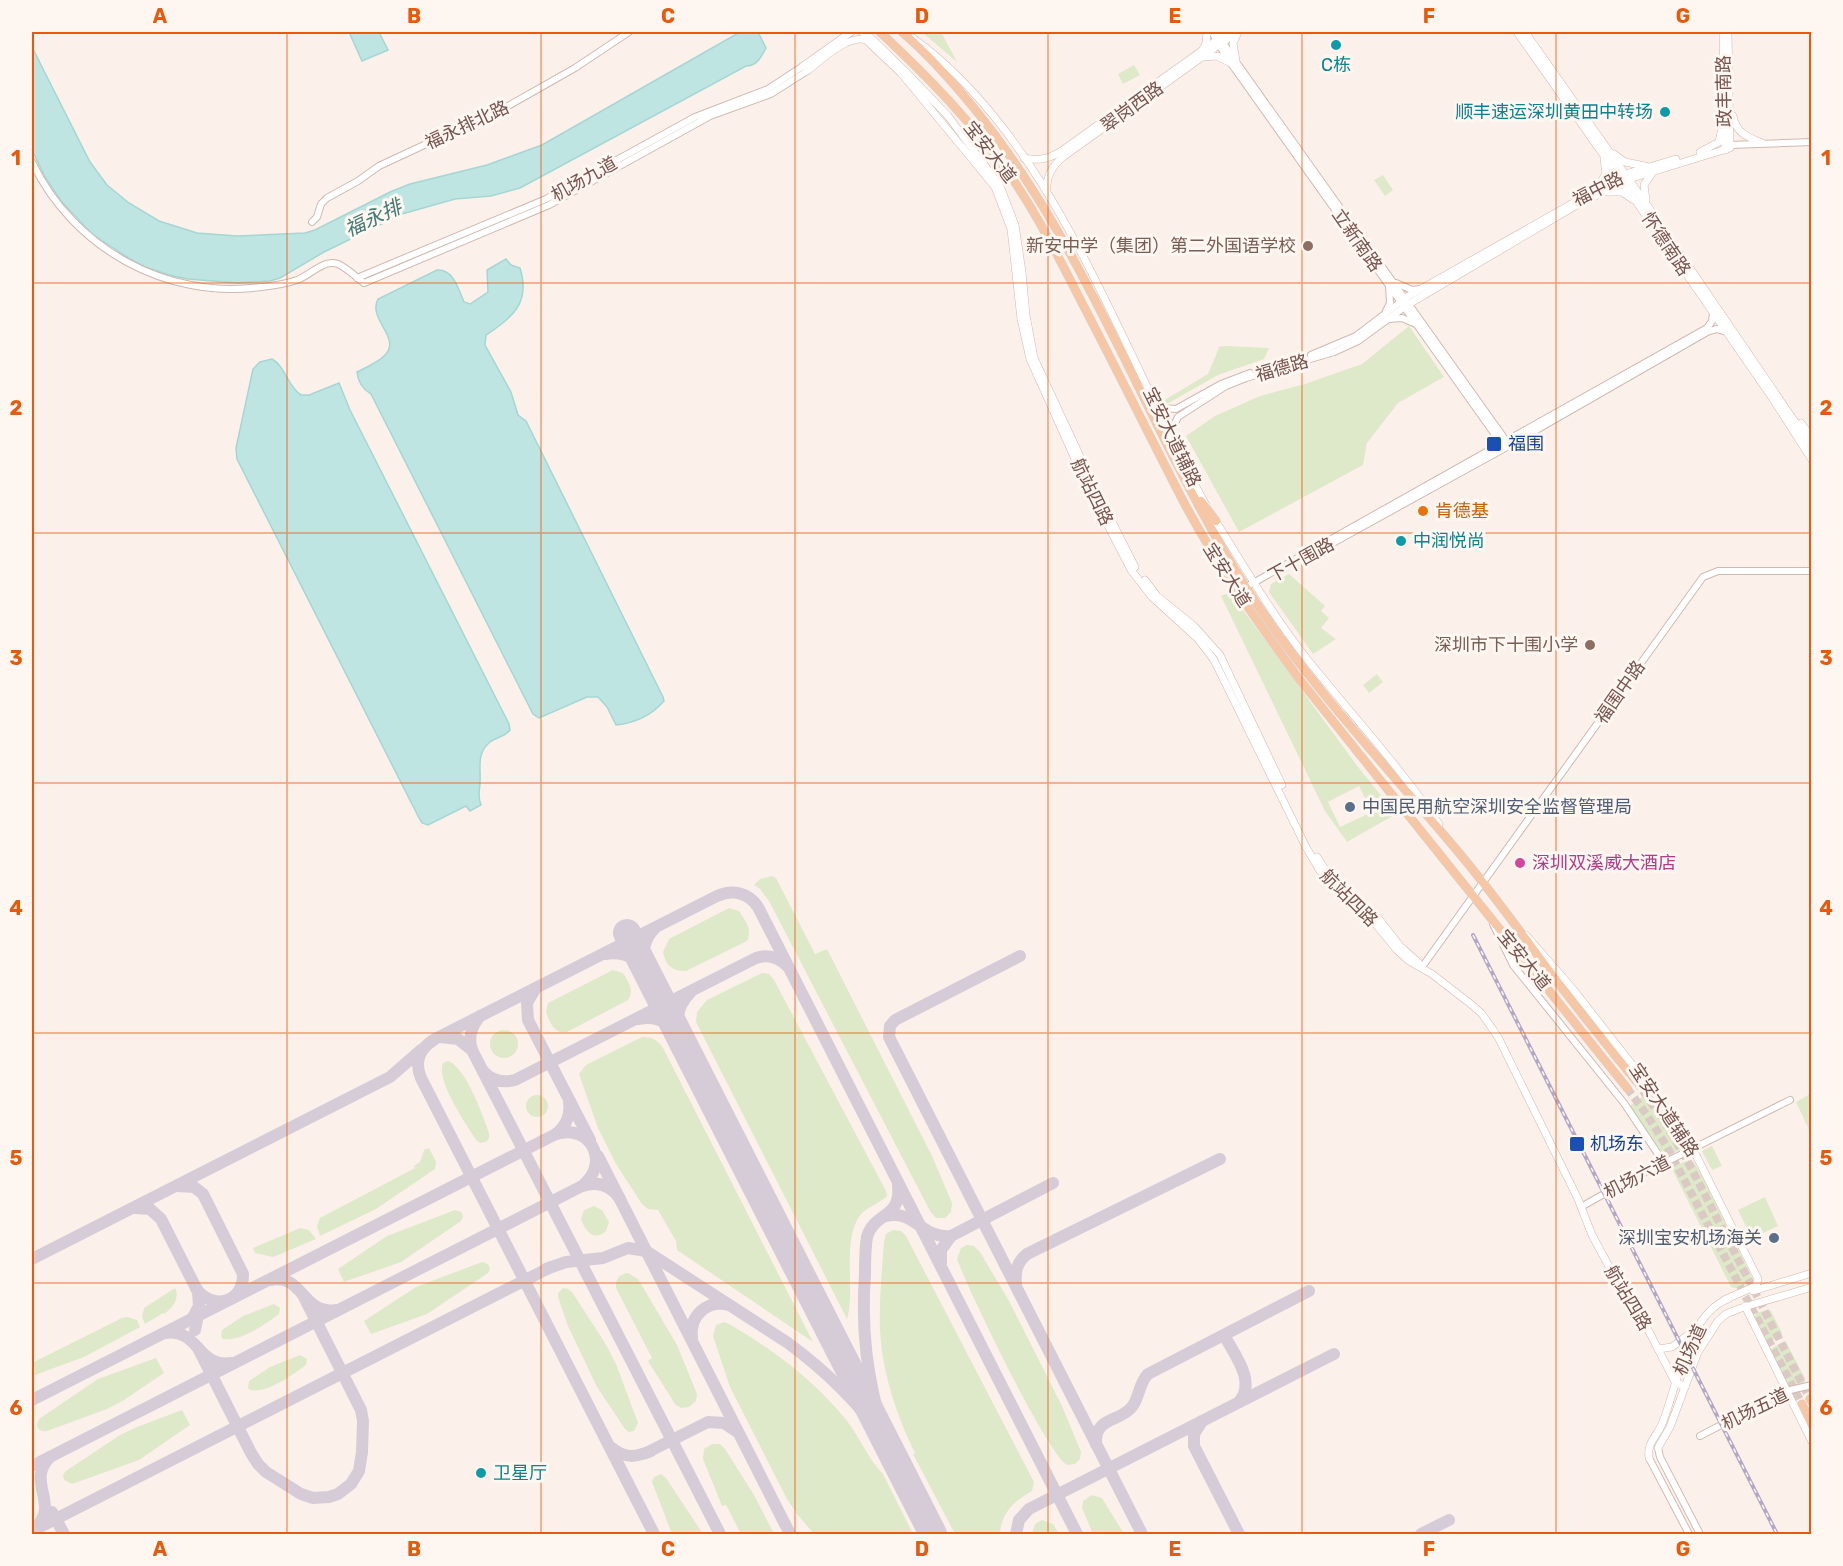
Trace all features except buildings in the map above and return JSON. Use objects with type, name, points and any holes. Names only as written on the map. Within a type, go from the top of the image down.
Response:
[{"type":"main road","points":[[805,68],[851,32]]},
{"type":"main road","name":"航站四路","points":[[862,32],[906,72],[948,116],[1000,186],[1015,225],[1026,315],[1034,358],[1091,480],[1136,568],[1157,596],[1194,626],[1220,656],[1310,846],[1324,868],[1364,904],[1400,946],[1422,967],[1482,1014],[1498,1037],[1581,1207],[1592,1235],[1612,1272],[1631,1299],[1675,1383]]},
{"type":"main road","name":"宝安大道","points":[[880,32],[922,72],[972,126],[1015,183],[1050,241],[1182,499],[1238,593],[1300,681],[1627,1088]]},
{"type":"main road","name":"宝安大道","points":[[903,32],[967,100],[1001,142],[1041,202],[1083,278],[1187,483],[1247,588],[1298,663],[1484,883],[1636,1081]]},
{"type":"main road","name":"宝安大道辅路","points":[[903,32],[951,69],[983,104],[1024,158],[1048,195],[1091,274],[1200,495],[1216,521],[1305,657],[1412,785],[1450,841]]},
{"type":"main road","points":[[1210,32],[1200,55],[1217,56],[1233,62],[1233,43],[1238,32]]},
{"type":"main road","name":"翠岗西路","points":[[1048,195],[1048,176],[1057,162],[1228,32]]},
{"type":"main road","name":"翠岗西路","points":[[1219,39],[1238,32]]},
{"type":"main road","name":"怀德南路","points":[[1517,32],[1603,148]]},
{"type":"main road","name":"怀德南路","points":[[1525,32],[1624,178],[1649,208],[1812,447]]},
{"type":"main road","name":"政丰南路","points":[[1723,32],[1728,147]]},
{"type":"main road","name":"政丰南路","points":[[1728,32],[1730,99],[1728,147]]},
{"type":"main road","name":"航站四路","points":[[805,68],[850,40],[861,38],[866,40],[901,73],[995,187],[1011,230],[1021,319],[1030,360],[1085,481],[1131,570],[1152,597],[1198,639],[1214,660],[1320,871],[1370,917],[1396,949],[1409,961],[1422,967]]},
{"type":"main road","name":"翠岗西路","points":[[1024,158],[1045,159],[1060,152],[1200,55]]},
{"type":"main road","points":[[1700,152],[1719,142],[1721,138],[1721,88],[1724,79]]},
{"type":"main road","points":[[1730,99],[1734,125],[1738,130],[1762,143]]},
{"type":"main road","name":"福中路","points":[[1405,303],[1429,285],[1624,178],[1700,152],[1728,147]]},
{"type":"main road","name":"福中路","points":[[1652,168],[1728,147]]},
{"type":"main road","points":[[1603,148],[1625,162],[1652,168],[1644,185],[1644,194],[1649,208]]},
{"type":"main road","points":[[1603,148],[1607,170],[1601,190],[1622,192],[1640,207]]},
{"type":"main road","name":"怀德南路","points":[[1624,178],[1640,207],[1812,460]]},
{"type":"main road","name":"福中路","points":[[1405,303],[1423,295],[1601,190]]},
{"type":"main road","name":"怀德南路","points":[[1773,388],[1812,438]]},
{"type":"main road","points":[[1187,483],[1216,521]]},
{"type":"main road","name":"宝安大道辅路","points":[[1517,926],[1548,958],[1642,1075],[1693,1149],[1758,1279],[1756,1286],[1724,1300]]},
{"type":"main road","name":"机场道","points":[[1649,1458],[1650,1442],[1661,1425],[1697,1328],[1713,1308],[1724,1300],[1812,1273]]},
{"type":"main road","name":"机场道","points":[[1658,1448],[1670,1427],[1698,1352],[1718,1321],[1726,1314],[1745,1306],[1812,1287]]},
{"type":"main road","points":[[1745,1306],[1812,1442]]},
{"type":"main road","points":[[1658,1349],[1672,1347],[1697,1328]]},
{"type":"main road","points":[[1675,1383],[1685,1387]]},
{"type":"main road","points":[[1802,1404],[1812,1424]]},
{"type":"street","name":"福永排北路","points":[[312,222],[317,217],[321,204],[327,198],[358,182],[379,166],[508,106],[575,68],[629,32]]},
{"type":"street","name":"立新南路","points":[[1210,32],[1219,39],[1233,62],[1387,277],[1419,327],[1505,444]]},
{"type":"street","name":"机场九道","points":[[357,278],[546,199],[695,117],[768,89],[805,68]]},
{"type":"street","name":"机场九道","points":[[357,278],[364,283],[549,206],[710,116],[771,94],[805,68]]},
{"type":"street","name":"福中路","points":[[1728,147],[1762,143],[1812,144]]},
{"type":"street","name":"福中路","points":[[1728,147],[1812,144]]},
{"type":"street","points":[[32,162],[61,209],[89,237],[110,253],[166,280],[206,288],[260,288],[297,280],[328,263],[344,267],[357,278]]},
{"type":"street","points":[[1387,277],[1403,288],[1412,290],[1429,285]]},
{"type":"street","points":[[1387,277],[1391,295],[1383,319],[1402,318],[1419,327]]},
{"type":"street","points":[[1419,318],[1416,308],[1423,295]]},
{"type":"street","name":"立新南路","points":[[1405,303],[1419,318],[1505,444]]},
{"type":"street","name":"福德路","points":[[1153,400],[1162,408],[1169,410],[1186,407],[1234,382],[1297,364],[1349,345],[1405,303]]},
{"type":"street","name":"下十围路","points":[[1505,444],[1707,328],[1712,321],[1713,312]]},
{"type":"street","name":"下十围路","points":[[1238,593],[1709,331],[1717,329],[1725,331]]},
{"type":"street","name":"福德路","points":[[1174,443],[1172,436],[1174,423],[1186,407]]},
{"type":"street","name":"福围中路","points":[[1422,967],[1703,577],[1718,571],[1812,571]]},
{"type":"street","name":"宝安大道辅路","points":[[1488,915],[1513,965],[1624,1103],[1664,1163]]},
{"type":"street","name":"机场六道","points":[[1581,1207],[1790,1100]]},
{"type":"street","name":"机场五道","points":[[1700,1436],[1786,1391],[1812,1385]]},
{"type":"street","points":[[1658,1448],[1660,1457],[1700,1534]]},
{"type":"street","points":[[1649,1458],[1689,1534]]},
{"type":"green space","points":[[922,32],[941,32],[957,62]]},
{"type":"green space","points":[[1134,65],[1140,75],[1123,84],[1118,74]]},
{"type":"green space","points":[[1383,175],[1393,190],[1385,196],[1374,180]]},
{"type":"green space","points":[[1409,326],[1444,377],[1398,403],[1367,443],[1363,465],[1239,532],[1186,436],[1215,416],[1260,396],[1305,384],[1362,364]]},
{"type":"green space","points":[[1218,347],[1269,348],[1264,359],[1218,375],[1165,405],[1163,401],[1208,374]]},
{"type":"green space","points":[[1289,574],[1325,606],[1321,611],[1329,618],[1321,628],[1336,639],[1313,654],[1269,592],[1271,584]]},
{"type":"green space","points":[[1230,592],[1358,767],[1396,814],[1347,842],[1325,811],[1221,596]],"holes":[[[1359,786],[1372,812],[1340,827],[1328,802]]]},
{"type":"green space","points":[[1377,674],[1383,682],[1369,693],[1363,685]]},
{"type":"green space","points":[[772,876],[776,878],[815,954],[827,949],[932,1156],[952,1203],[951,1212],[945,1218],[936,1218],[930,1211],[769,901],[754,885],[760,879]]},
{"type":"green space","points":[[729,908],[739,911],[746,922],[749,929],[747,941],[686,971],[674,969],[668,964],[663,952],[669,939]]},
{"type":"green space","points":[[613,970],[623,973],[629,983],[631,993],[628,1000],[567,1032],[553,1027],[546,1012],[548,1003]]},
{"type":"green space","points":[[762,973],[769,974],[774,980],[886,1191],[887,1196],[863,1212],[852,1234],[847,1319],[696,1022],[697,1012],[707,1000]]},
{"type":"green space","points":[[504,1030],[514,1034],[518,1044],[514,1054],[504,1058],[494,1054],[490,1044],[494,1034]]},
{"type":"green space","points":[[642,1037],[654,1040],[663,1048],[813,1342],[677,1250],[676,1241],[658,1210],[648,1209],[642,1204],[616,1164],[598,1128],[579,1074],[586,1065]]},
{"type":"green space","points":[[448,1061],[461,1072],[473,1093],[489,1133],[486,1142],[480,1143],[476,1140],[459,1114],[448,1091],[442,1070],[443,1063]]},
{"type":"green space","points":[[1648,1093],[1683,1145],[1682,1149],[1667,1156],[1664,1155],[1630,1106]]},
{"type":"green space","points":[[1810,1094],[1812,1098],[1811,1134],[1796,1102]]},
{"type":"green space","points":[[537,1095],[545,1098],[548,1106],[545,1114],[537,1117],[529,1114],[526,1106],[529,1098]]},
{"type":"green space","points":[[1712,1146],[1722,1166],[1712,1170],[1702,1151]]},
{"type":"green space","points":[[429,1148],[436,1162],[435,1169],[376,1209],[320,1236],[317,1226],[320,1218],[415,1168],[424,1150]]},
{"type":"green space","points":[[1689,1160],[1694,1162],[1703,1178],[1754,1282],[1735,1288],[1731,1287],[1673,1171],[1674,1166]]},
{"type":"green space","points":[[1765,1197],[1778,1226],[1752,1238],[1738,1210]]},
{"type":"green space","points":[[594,1206],[602,1210],[609,1222],[606,1231],[598,1235],[590,1234],[581,1219],[584,1210]]},
{"type":"green space","points":[[455,1210],[462,1212],[461,1221],[401,1262],[344,1282],[338,1269],[387,1236]]},
{"type":"green space","points":[[300,1228],[309,1230],[316,1239],[273,1257],[255,1253],[253,1248]]},
{"type":"green space","points":[[893,1230],[901,1231],[906,1236],[1034,1482],[1032,1491],[1014,1503],[1006,1514],[1000,1534],[955,1534],[913,1454],[915,1453],[896,1408],[881,1345],[880,1318],[884,1241],[886,1234]]},
{"type":"green space","points":[[967,1245],[974,1246],[980,1252],[1009,1301],[1062,1406],[1081,1452],[1080,1459],[1075,1464],[1067,1465],[1057,1455],[1026,1404],[991,1335],[957,1259],[961,1248]]},
{"type":"green space","points":[[482,1262],[488,1264],[490,1269],[488,1273],[427,1314],[371,1334],[364,1321],[416,1287]]},
{"type":"green space","points":[[628,1273],[638,1279],[677,1345],[697,1394],[696,1401],[689,1407],[681,1408],[675,1404],[648,1361],[652,1358],[616,1288],[618,1278]]},
{"type":"green space","points":[[175,1288],[177,1295],[173,1306],[164,1314],[145,1324],[142,1317],[144,1308]]},
{"type":"green space","points":[[563,1288],[572,1292],[616,1364],[638,1423],[634,1431],[629,1432],[625,1429],[597,1387],[568,1326],[558,1297],[558,1293]]},
{"type":"green space","points":[[274,1304],[280,1308],[279,1314],[260,1327],[237,1338],[223,1339],[221,1336],[222,1330],[243,1316]]},
{"type":"green space","points":[[1771,1311],[1782,1335],[1765,1343],[1753,1319],[1756,1313]]},
{"type":"green space","points":[[128,1317],[137,1320],[140,1327],[84,1357],[32,1376],[32,1363]]},
{"type":"green space","points":[[724,1322],[779,1356],[835,1406],[883,1474],[913,1534],[814,1534],[787,1499],[730,1387],[713,1336],[716,1325]]},
{"type":"green space","points":[[1784,1342],[1805,1378],[1804,1383],[1788,1387],[1770,1349]]},
{"type":"green space","points":[[300,1355],[307,1359],[306,1365],[287,1378],[264,1389],[250,1390],[248,1388],[249,1381],[270,1367]]},
{"type":"green space","points":[[156,1358],[164,1373],[124,1400],[107,1409],[47,1431],[41,1431],[38,1428],[39,1419],[98,1379]]},
{"type":"green space","points":[[182,1410],[190,1425],[139,1460],[72,1484],[64,1480],[63,1475],[66,1471],[120,1435]]},
{"type":"green space","points":[[712,1444],[720,1444],[725,1449],[754,1495],[774,1534],[741,1534],[726,1505],[722,1506],[703,1459],[704,1449]]},
{"type":"green space","points":[[661,1474],[666,1478],[703,1534],[672,1534],[652,1482],[654,1477]]},
{"type":"green space","points":[[1092,1495],[1102,1498],[1124,1534],[1093,1534],[1082,1508],[1083,1501]]},
{"type":"green space","points":[[1042,1520],[1053,1524],[1059,1534],[1032,1534],[1035,1524]]},
{"type":"water","points":[[349,32],[379,32],[388,50],[362,61]]},
{"type":"water","name":"福永排","points":[[740,32],[758,32],[766,48],[756,63],[746,66],[520,188],[491,196],[455,199],[402,214],[324,252],[280,278],[270,281],[236,283],[188,279],[145,267],[130,259],[93,235],[61,201],[45,177],[32,150],[32,47],[90,162],[107,185],[129,203],[159,221],[197,233],[237,236],[305,233],[410,184],[487,165],[542,145]]},
{"type":"water","points":[[506,259],[511,265],[520,268],[523,280],[521,300],[511,316],[486,335],[485,345],[511,392],[518,415],[526,421],[663,697],[664,701],[654,711],[630,723],[616,725],[607,707],[598,697],[587,697],[539,718],[533,714],[371,394],[358,379],[357,372],[379,360],[389,349],[390,342],[377,314],[378,299],[437,270],[451,276],[464,302],[470,304],[488,292],[487,270]]},
{"type":"water","points":[[272,359],[277,362],[301,395],[309,395],[339,383],[350,410],[509,724],[510,730],[490,742],[483,751],[480,761],[479,798],[481,805],[470,811],[466,806],[428,825],[422,823],[237,459],[236,448],[253,369],[260,362]]},
{"type":"taxiway","points":[[654,1534],[421,1078],[418,1061],[425,1047],[435,1039],[717,896],[729,893],[750,898],[758,907],[1077,1534]]},
{"type":"taxiway","points":[[646,970],[644,948],[655,928]]},
{"type":"taxiway","points":[[605,954],[612,953],[630,957],[648,974]]},
{"type":"taxiway","points":[[1020,956],[895,1020],[890,1026],[889,1037],[1142,1534]]},
{"type":"taxiway","points":[[483,1071],[498,1080],[515,1080],[756,958],[773,957],[787,966]]},
{"type":"taxiway","points":[[535,989],[527,1003],[528,1020],[590,1140]]},
{"type":"taxiway","points":[[679,1035],[678,1012],[690,993]]},
{"type":"taxiway","points":[[472,1050],[471,1032],[480,1016]]},
{"type":"taxiway","points":[[639,1019],[658,1019],[673,1029],[681,1039]]},
{"type":"taxiway","points":[[440,1037],[458,1039],[472,1050],[720,1534]]},
{"type":"taxiway","points":[[32,1259],[390,1077],[421,1050]]},
{"type":"taxiway","points":[[556,1134],[567,1119],[569,1101]]},
{"type":"taxiway","points":[[32,1400],[556,1134],[568,1132],[579,1134],[593,1148],[596,1157],[595,1167],[591,1177],[582,1186]]},
{"type":"taxiway","points":[[598,1156],[790,1534]]},
{"type":"taxiway","points":[[1016,1285],[1017,1268],[1027,1254],[1220,1159]]},
{"type":"taxiway","points":[[941,1264],[941,1250],[951,1236],[1053,1183]]},
{"type":"taxiway","points":[[32,1466],[582,1186],[604,1185],[613,1190],[620,1199]]},
{"type":"taxiway","points":[[177,1186],[194,1187],[203,1194],[243,1274],[238,1292],[226,1301],[210,1300],[196,1288]]},
{"type":"taxiway","points":[[883,1432],[866,1354],[865,1251],[870,1229],[896,1204],[898,1186]]},
{"type":"taxiway","points":[[135,1208],[150,1209],[161,1219],[198,1292],[199,1306],[192,1319]]},
{"type":"taxiway","points":[[886,1216],[904,1217],[932,1233],[951,1236]]},
{"type":"taxiway","points":[[546,1269],[566,1262],[603,1258],[628,1248],[646,1251],[802,1354],[829,1376],[853,1401],[886,1442]]},
{"type":"taxiway","points":[[32,1531],[551,1267]]},
{"type":"taxiway","points":[[270,1280],[281,1279],[290,1282],[316,1306],[325,1310],[337,1310]]},
{"type":"taxiway","points":[[1096,1444],[1099,1429],[1131,1408],[1148,1374],[1309,1291]]},
{"type":"taxiway","points":[[198,1348],[258,1464],[266,1472],[301,1494],[313,1498],[338,1494],[351,1484],[359,1471],[363,1421],[361,1410],[303,1295]]},
{"type":"taxiway","points":[[692,1338],[693,1323],[701,1311],[714,1305],[729,1305]]},
{"type":"taxiway","points":[[195,1330],[199,1310]]},
{"type":"taxiway","points":[[165,1333],[185,1336],[212,1360],[232,1363]]},
{"type":"taxiway","points":[[1224,1335],[1245,1377],[1246,1386],[1239,1402]]},
{"type":"taxiway","points":[[1016,1534],[1019,1520],[1029,1509],[1334,1354]]},
{"type":"taxiway","points":[[1202,1421],[1194,1434],[1194,1446],[1239,1534]]},
{"type":"taxiway","points":[[646,1453],[708,1422],[724,1423],[736,1431]]},
{"type":"taxiway","points":[[612,1448],[621,1454],[631,1456],[651,1451]]},
{"type":"taxiway","points":[[35,1528],[45,1510],[41,1475],[43,1466],[50,1457]]},
{"type":"taxiway","points":[[52,1512],[64,1534]]},
{"type":"taxiway","points":[[1421,1534],[1449,1520]]},
{"type":"runway","points":[[627,933],[933,1534]]},
{"type":"tunnel","points":[[1636,1081],[1687,1160],[1810,1399]]},
{"type":"tunnel","points":[[1627,1088],[1667,1147],[1802,1404]]},
{"type":"railway","points":[[1473,935],[1777,1534]]},
{"type":"place","name":"C栋","points":[[1336,45]]},
{"type":"place","name":"顺丰速运深圳黄田中转场","points":[[1665,112]]},
{"type":"place","name":"新安中学（集团）第二外国语学校","points":[[1308,246]]},
{"type":"place","name":"福围","points":[[1494,444]]},
{"type":"place","name":"肯德基","points":[[1423,511]]},
{"type":"place","name":"中润悦尚","points":[[1401,541]]},
{"type":"place","name":"深圳市下十围小学","points":[[1590,645]]},
{"type":"place","name":"中国民用航空深圳安全监督管理局","points":[[1350,807]]},
{"type":"place","name":"深圳双溪威大酒店","points":[[1520,863]]},
{"type":"place","name":"机场东","points":[[1577,1144]]},
{"type":"place","name":"深圳宝安机场海关","points":[[1774,1238]]},
{"type":"place","name":"卫星厅","points":[[481,1473]]}]
